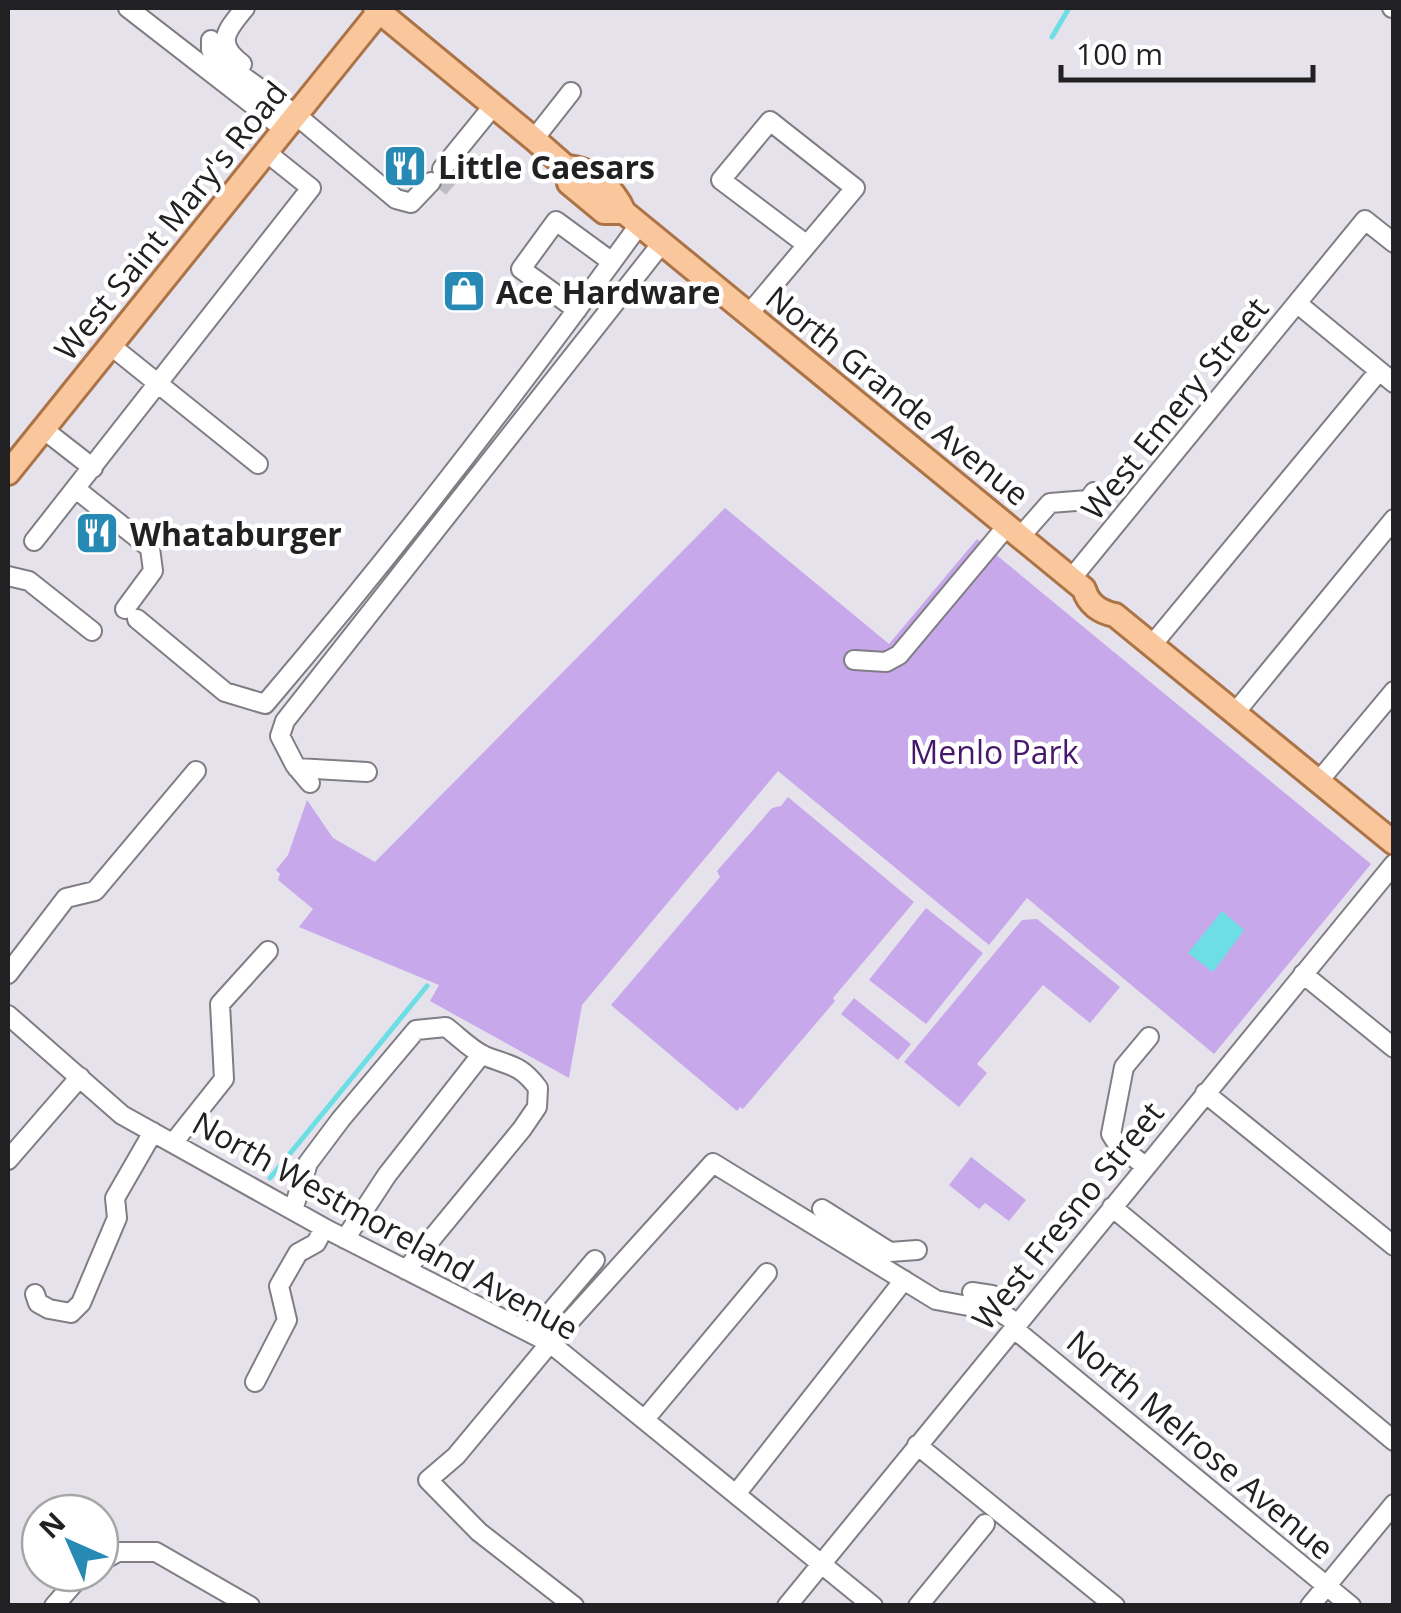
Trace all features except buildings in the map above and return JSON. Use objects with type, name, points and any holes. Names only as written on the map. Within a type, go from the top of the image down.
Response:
[{"type":"main road","name":"West Saint Mary's Road","points":[[8,473],[379,9]]},
{"type":"main road","name":"North Grande Avenue","points":[[379,9],[566,167],[570,183],[604,212],[631,218],[1078,584],[1087,600],[1115,615],[1394,844]]},
{"type":"street","points":[[128,8],[290,122],[350,159],[396,199],[411,204],[441,179],[494,105]]},
{"type":"street","points":[[245,8],[227,31],[225,45],[229,54],[260,78],[267,94]]},
{"type":"street","points":[[210,40],[211,50],[219,59],[267,94],[290,122]]},
{"type":"street","points":[[534,139],[571,92]]},
{"type":"street","points":[[748,315],[807,245],[855,188],[770,120],[720,180],[807,245]]},
{"type":"street","points":[[34,541],[311,188],[266,152]]},
{"type":"street","points":[[76,490],[150,548],[153,571],[131,614],[225,692],[265,704],[499,416],[612,262],[631,218]]},
{"type":"street","name":"West Emery Street","points":[[1078,584],[1365,220],[1394,244]]},
{"type":"street","points":[[577,310],[521,269],[556,221],[612,262]]},
{"type":"street","points":[[310,783],[280,736],[285,721],[662,243]]},
{"type":"street","points":[[1152,646],[1386,378],[1298,304]]},
{"type":"street","points":[[110,345],[258,464]]},
{"type":"street","points":[[42,429],[93,468]]},
{"type":"street","points":[[854,660],[886,662],[898,655],[1013,532],[1050,503],[1088,500],[1094,492]]},
{"type":"street","points":[[1234,714],[1394,519]]},
{"type":"street","points":[[12,577],[29,580],[92,630]]},
{"type":"street","points":[[1318,782],[1394,691]]},
{"type":"street","points":[[297,768],[367,772]]},
{"type":"street","points":[[8,974],[66,898],[95,890],[196,771]]},
{"type":"street","name":"West Fresno Street","points":[[788,1606],[1394,864]]},
{"type":"street","points":[[173,1144],[224,1078],[220,1004],[268,951]]},
{"type":"street","points":[[1303,974],[1394,1048]]},
{"type":"street","name":"North Westmoreland Avenue","points":[[8,1015],[122,1115],[324,1228],[550,1343],[873,1606]]},
{"type":"street","points":[[293,1210],[308,1163],[341,1119],[416,1030],[446,1027],[482,1054],[516,1065],[528,1074],[538,1088],[537,1107],[406,1270]]},
{"type":"street","points":[[1145,1166],[1111,1134],[1124,1067],[1149,1037]]},
{"type":"street","points":[[345,1239],[388,1175],[482,1054]]},
{"type":"street","points":[[8,1160],[80,1077]]},
{"type":"street","points":[[1205,1092],[1394,1246]]},
{"type":"street","points":[[35,1294],[38,1303],[49,1309],[71,1313],[82,1303],[117,1218],[114,1198],[153,1132]]},
{"type":"street","points":[[574,1606],[479,1532],[428,1480],[456,1456],[550,1343],[713,1163],[936,1300],[1000,1312]]},
{"type":"street","points":[[1112,1207],[1394,1441]]},
{"type":"street","points":[[822,1209],[890,1252],[917,1250]]},
{"type":"street","points":[[255,1382],[287,1320],[280,1286],[298,1253],[316,1243],[324,1228]]},
{"type":"street","points":[[532,1334],[595,1260]]},
{"type":"street","points":[[645,1419],[767,1273]]},
{"type":"street","points":[[736,1494],[904,1280]]},
{"type":"street","name":"North Melrose Avenue","points":[[972,1292],[1000,1300],[1000,1312],[1351,1606]]},
{"type":"street","points":[[918,1445],[1116,1606]]},
{"type":"street","points":[[1310,1606],[1394,1504]]},
{"type":"street","points":[[918,1606],[985,1524]]},
{"type":"street","points":[[120,1552],[156,1552],[250,1606]]},
{"type":"green space","name":"Menlo Park","points":[[725,508],[889,644],[977,539],[1371,864],[1214,1054],[1027,898],[989,945],[778,771],[582,1005],[569,1078],[430,1001],[439,985],[299,927],[313,909],[278,880],[280,874],[276,870],[288,855],[307,800],[333,838],[375,862]]},
{"type":"green space","points":[[788,797],[914,902],[833,998],[835,1001],[743,1109],[737,1111],[611,1005],[720,877],[717,871],[772,808],[781,806]]},
{"type":"green space","points":[[926,908],[983,953],[926,1024],[869,980]]},
{"type":"green space","points":[[1037,919],[1120,987],[1090,1023],[1043,985],[977,1064],[987,1073],[959,1107],[904,1062],[1022,920]]},
{"type":"green space","points":[[854,998],[911,1044],[898,1060],[841,1014]]},
{"type":"green space","points":[[971,1157],[1026,1200],[1009,1221],[985,1203],[979,1209],[949,1185]]},
{"type":"water","points":[[1222,911],[1244,930],[1213,972],[1188,953]]},
{"type":"waterway","points":[[1052,37],[1069,8]]},
{"type":"waterway","points":[[270,1178],[427,986]]},
{"type":"tunnel","points":[[439,189],[451,175]]},
{"type":"place","name":"Little Caesars","points":[[405,166]]},
{"type":"place","name":"Ace Hardware","points":[[464,291]]},
{"type":"place","name":"Whataburger","points":[[97,533]]}]
